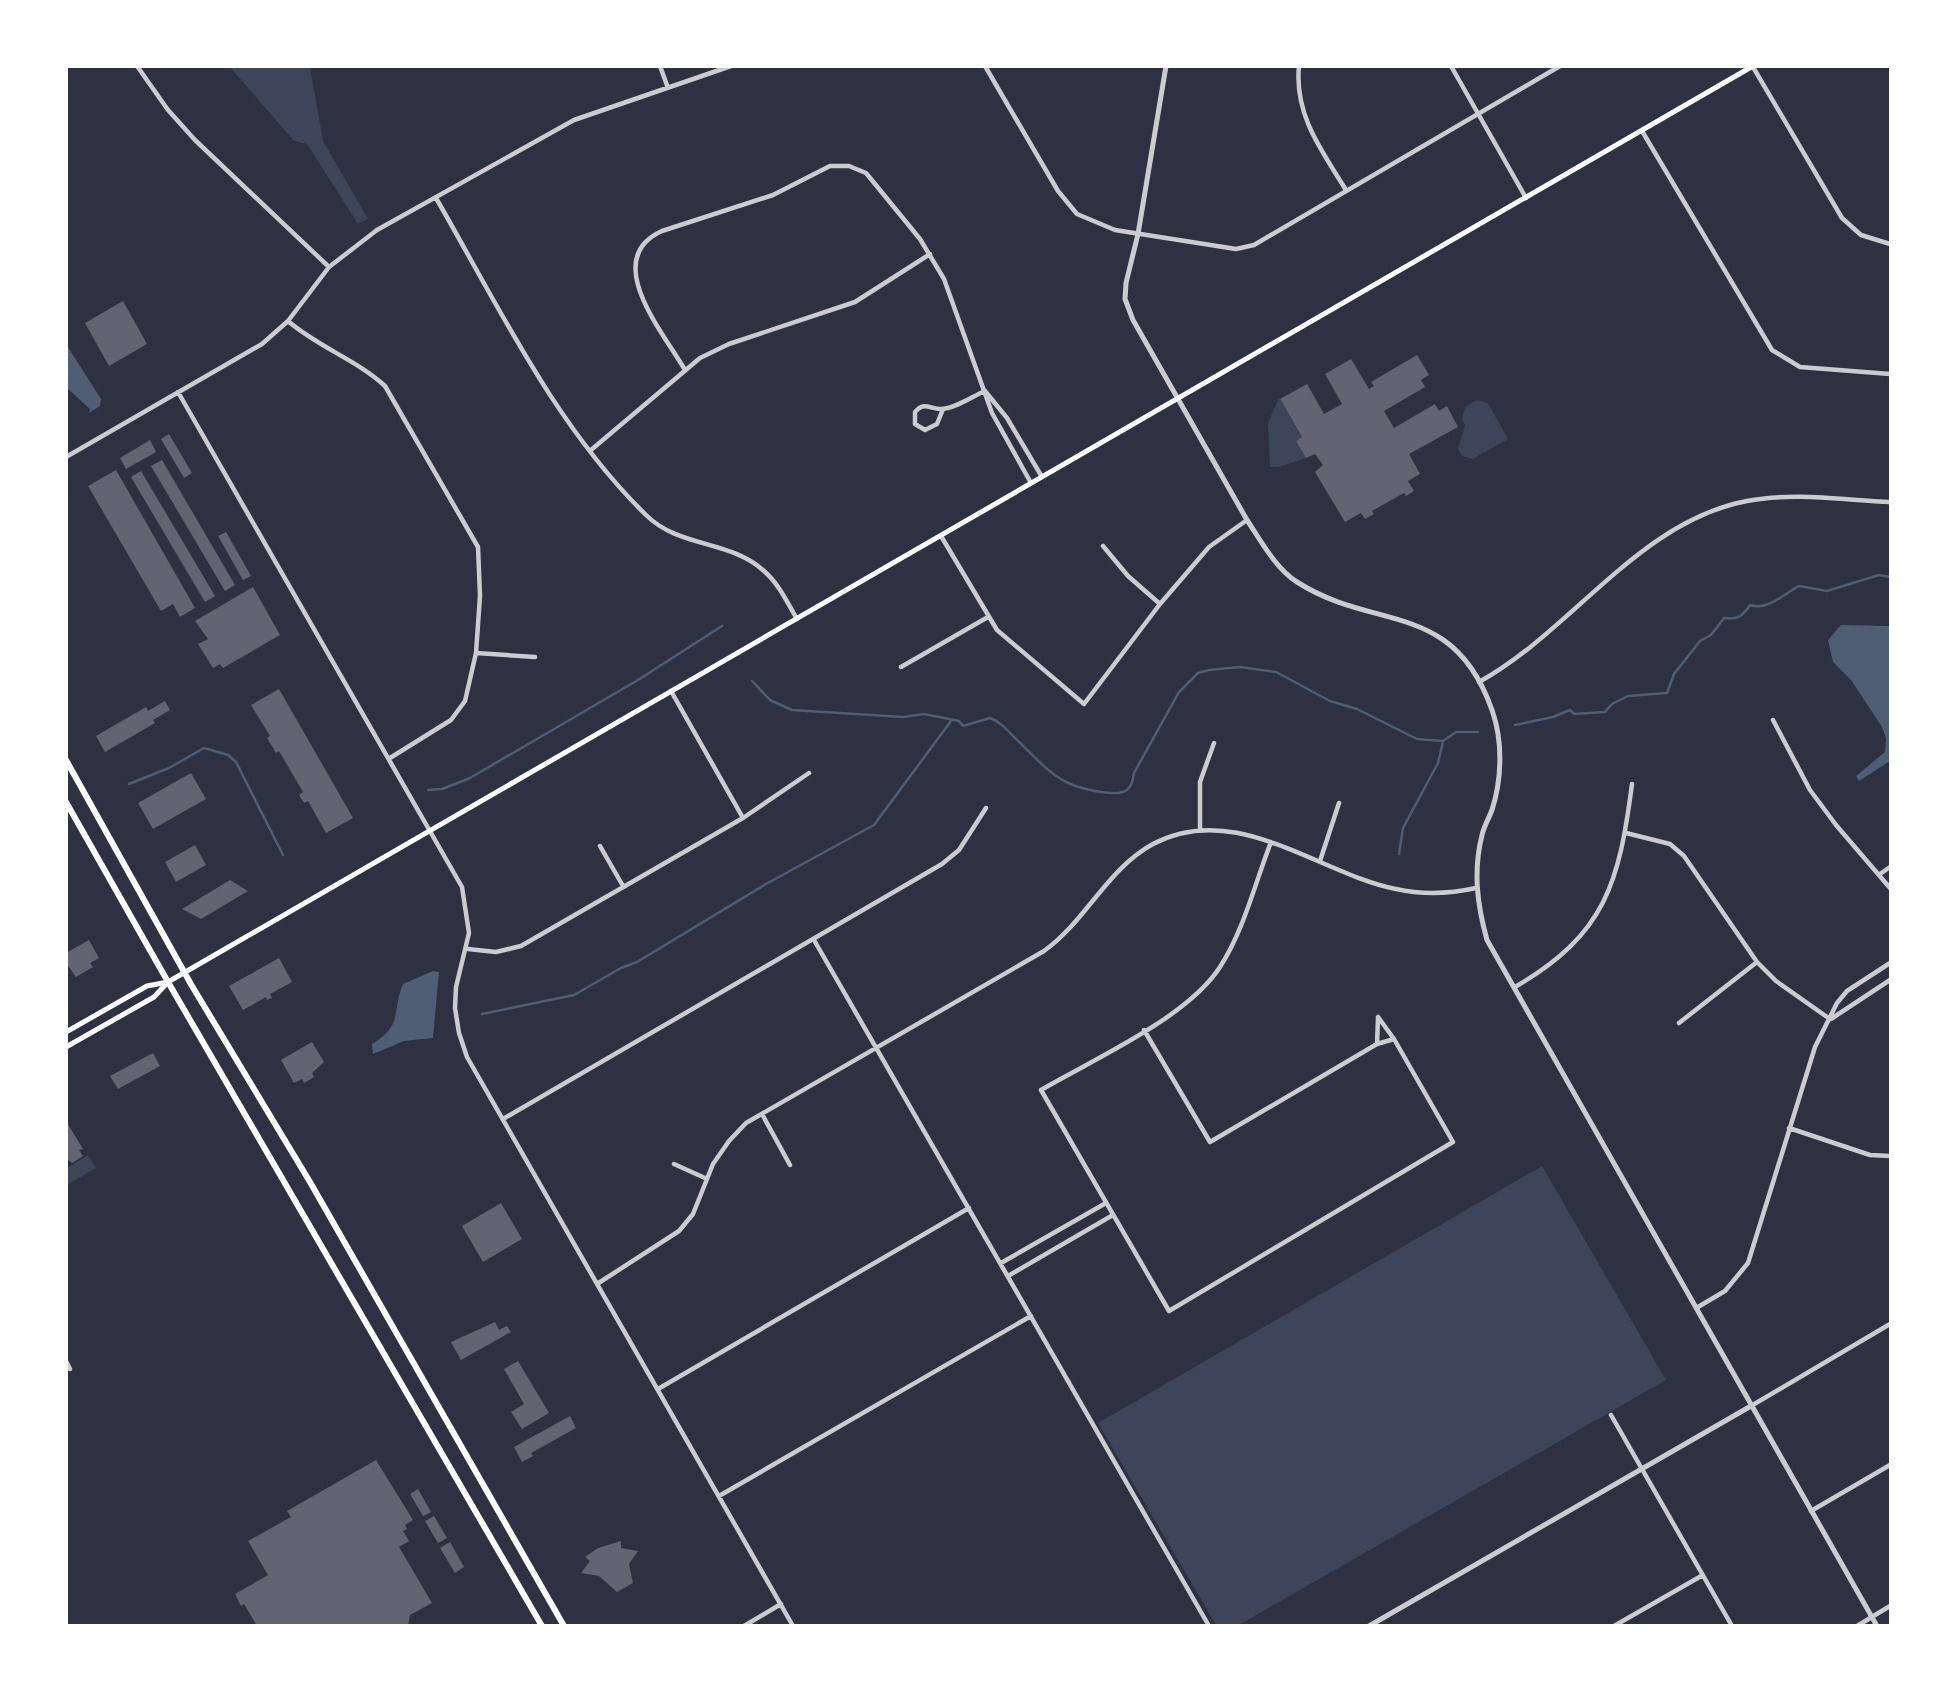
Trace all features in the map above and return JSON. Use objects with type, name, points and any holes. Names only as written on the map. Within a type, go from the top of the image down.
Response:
[{"type":"main road","points":[[66,1047],[154,997],[168,982],[185,972],[1753,66]]},
{"type":"main road","points":[[66,760],[185,972],[310,1182],[564,1626]]},
{"type":"main road","points":[[66,802],[542,1626]]},
{"type":"main road","points":[[66,1032],[147,986],[168,982]]},
{"type":"street","points":[[137,66],[168,110],[195,140],[329,267]]},
{"type":"street","points":[[660,66],[667,88]]},
{"type":"street","points":[[66,457],[262,344],[288,321],[329,267],[377,230],[575,120],[731,66]]},
{"type":"street","points":[[985,66],[1067,204],[1093,222],[1138,234],[1236,249],[1254,245],[1560,66]]},
{"type":"street","points":[[1166,66],[1125,299],[1133,320],[1247,520],[1268,551],[1294,581],[1331,601],[1357,611],[1390,615],[1431,631],[1465,662],[1479,682],[1494,714],[1500,745],[1498,784],[1482,834],[1476,888],[1488,940],[1877,1626]]},
{"type":"street","points":[[1299,66],[1298,94],[1307,124],[1346,190]]},
{"type":"street","points":[[1451,66],[1525,198]]},
{"type":"street","points":[[1753,66],[1842,218],[1861,235],[1891,244]]},
{"type":"street","points":[[1642,131],[1764,340],[1786,360],[1800,367],[1891,374]]},
{"type":"street","points":[[685,370],[639,291],[635,279],[639,250],[654,235],[786,190],[821,170],[840,165],[866,173],[930,254],[953,300],[966,348],[997,424],[1031,484]]},
{"type":"street","points":[[436,197],[557,408],[637,506],[661,528],[689,541],[742,556],[763,570],[781,592],[797,619]]},
{"type":"street","points":[[591,450],[685,370],[715,350],[855,302],[930,254]]},
{"type":"street","points":[[288,321],[318,345],[386,386],[478,547],[480,596],[476,653],[468,694],[456,715],[390,758]]},
{"type":"street","points":[[943,409],[932,428],[925,430],[915,424],[915,412],[924,405],[943,409],[985,391]]},
{"type":"street","points":[[985,391],[1007,418],[1043,477]]},
{"type":"street","points":[[178,392],[462,887],[468,917],[468,949],[455,997],[458,1033],[467,1057],[793,1626]]},
{"type":"street","points":[[1479,682],[1510,664],[1652,544],[1681,524],[1745,501],[1777,497],[1891,502]]},
{"type":"street","points":[[941,536],[988,617],[1009,642],[1084,704],[1160,604],[1209,547],[1247,520]]},
{"type":"street","points":[[1103,546],[1128,576],[1160,604]]},
{"type":"street","points":[[901,667],[988,617]]},
{"type":"street","points":[[476,653],[535,657]]},
{"type":"street","points":[[671,691],[743,818]]},
{"type":"street","points":[[1773,720],[1810,790],[1836,825],[1891,888]]},
{"type":"street","points":[[1200,830],[1200,782],[1214,743]]},
{"type":"street","points":[[468,949],[496,952],[521,946],[743,818],[809,774]]},
{"type":"street","points":[[1515,987],[1565,954],[1586,933],[1604,903],[1626,833],[1632,784]]},
{"type":"street","points":[[1320,861],[1339,803]]},
{"type":"street","points":[[503,1119],[942,864],[959,850],[986,808]]},
{"type":"street","points":[[597,1284],[679,1231],[697,1205],[705,1178],[729,1141],[746,1124],[1052,944],[1115,874],[1143,850],[1172,836],[1200,830],[1237,832],[1396,890],[1423,894],[1476,888]]},
{"type":"street","points":[[1626,833],[1670,844],[1684,856],[1757,962],[1776,981],[1830,1019]]},
{"type":"street","points":[[1270,842],[1237,934],[1220,967],[1188,1002],[1041,1090],[1169,1311],[1453,1142],[1394,1039],[1378,1017],[1377,1044]]},
{"type":"street","points":[[600,846],[623,886]]},
{"type":"street","points":[[1880,874],[1891,867]]},
{"type":"street","points":[[814,940],[1209,1626]]},
{"type":"street","points":[[1679,1023],[1757,962]]},
{"type":"street","points":[[1698,1307],[1725,1291],[1748,1263],[1815,1047],[1830,1019],[1847,991],[1891,963]]},
{"type":"street","points":[[1830,1019],[1891,980]]},
{"type":"street","points":[[1144,1030],[1210,1142],[1377,1044],[1394,1039]]},
{"type":"street","points":[[762,1114],[790,1165]]},
{"type":"street","points":[[1789,1128],[1870,1155],[1891,1156]]},
{"type":"street","points":[[674,1164],[705,1178]]},
{"type":"street","points":[[1001,1264],[1106,1203]]},
{"type":"street","points":[[658,1389],[969,1208]]},
{"type":"street","points":[[1008,1276],[1113,1215]]},
{"type":"street","points":[[719,1496],[1031,1316]]},
{"type":"street","points":[[1370,1626],[1891,1324]]},
{"type":"street","points":[[66,1361],[70,1369]]},
{"type":"street","points":[[1611,1415],[1732,1626]]},
{"type":"street","points":[[1811,1511],[1891,1465]]},
{"type":"street","points":[[1614,1626],[1703,1575]]},
{"type":"street","points":[[744,1626],[781,1604]]},
{"type":"street","points":[[1857,1626],[1891,1606]]},
{"type":"shaded area","points":[[230,67],[310,67],[323,141],[368,219],[358,224],[307,144],[294,141]]},
{"type":"shaded area","points":[[66,344],[101,399],[100,406],[89,413],[90,409],[67,388]]},
{"type":"shaded area","points":[[1279,398],[1302,437],[1296,441],[1306,458],[1279,467],[1270,467],[1268,423]]},
{"type":"shaded area","points":[[1477,400],[1488,403],[1508,439],[1473,459],[1462,456],[1458,449],[1465,425],[1462,419],[1465,407]]},
{"type":"shaded area","points":[[1841,625],[1890,626],[1890,761],[1859,781],[1856,776],[1885,752],[1886,738],[1882,727],[1851,680],[1833,662],[1828,640]]},
{"type":"shaded area","points":[[433,971],[439,972],[433,1038],[404,1041],[373,1054],[372,1044],[389,1031],[393,1024],[403,984]]},
{"type":"shaded area","points":[[88,1155],[96,1168],[67,1185],[67,1168]]},
{"type":"shaded area","points":[[1542,1166],[1666,1380],[1239,1625],[1216,1625],[1098,1423]]},
{"type":"building","points":[[123,301],[147,344],[109,366],[85,323]]},
{"type":"building","points":[[1417,355],[1429,375],[1421,380],[1425,387],[1384,411],[1394,428],[1435,404],[1439,411],[1447,406],[1458,427],[1409,454],[1420,474],[1408,481],[1414,491],[1406,496],[1404,493],[1372,511],[1374,514],[1365,519],[1361,513],[1345,522],[1315,472],[1323,465],[1315,454],[1306,458],[1296,441],[1302,437],[1280,399],[1307,384],[1324,414],[1342,404],[1325,374],[1351,359],[1369,389],[1374,386],[1371,382]]},
{"type":"building","points":[[169,434],[192,473],[184,478],[161,439]]},
{"type":"building","points":[[150,440],[156,452],[126,469],[120,458]]},
{"type":"building","points":[[162,460],[235,585],[225,591],[151,466]]},
{"type":"building","points":[[116,470],[195,608],[180,617],[173,604],[161,611],[88,486]]},
{"type":"building","points":[[141,471],[215,596],[205,602],[131,477]]},
{"type":"building","points":[[226,532],[251,576],[243,580],[218,536]]},
{"type":"building","points":[[253,587],[280,635],[223,668],[220,664],[213,668],[198,644],[208,639],[195,621]]},
{"type":"building","points":[[279,689],[353,818],[326,833],[308,801],[304,803],[299,795],[303,792],[279,751],[276,753],[267,738],[270,736],[251,705]]},
{"type":"building","points":[[165,701],[170,710],[153,720],[155,723],[105,752],[96,736],[146,707],[148,711]]},
{"type":"building","points":[[191,773],[206,799],[153,829],[138,803]]},
{"type":"building","points":[[195,845],[206,865],[176,882],[165,862]]},
{"type":"building","points":[[230,880],[248,891],[201,919],[182,909]]},
{"type":"building","points":[[89,940],[99,958],[90,963],[93,967],[76,977],[66,963],[66,953]]},
{"type":"building","points":[[279,958],[292,982],[270,994],[272,998],[267,1000],[266,997],[243,1010],[229,986]]},
{"type":"building","points":[[312,1042],[324,1062],[312,1073],[314,1077],[304,1083],[302,1079],[294,1083],[281,1060]]},
{"type":"building","points":[[153,1053],[160,1066],[118,1089],[110,1076]]},
{"type":"building","points":[[66,1121],[83,1149],[79,1150],[83,1156],[72,1163],[66,1158]]},
{"type":"building","points":[[501,1203],[522,1239],[483,1262],[462,1226]]},
{"type":"building","points":[[495,1322],[499,1330],[507,1326],[511,1332],[461,1360],[451,1342]]},
{"type":"building","points":[[518,1361],[549,1413],[522,1429],[511,1412],[524,1404],[504,1369]]},
{"type":"building","points":[[570,1416],[576,1428],[531,1453],[533,1456],[522,1462],[514,1447]]},
{"type":"building","points":[[376,1460],[413,1520],[405,1525],[407,1529],[403,1531],[409,1541],[399,1547],[432,1603],[410,1615],[408,1626],[257,1626],[235,1594],[268,1575],[248,1541],[291,1517],[287,1511]]},
{"type":"building","points":[[418,1489],[431,1512],[423,1516],[410,1494]]},
{"type":"building","points":[[434,1516],[447,1538],[438,1543],[425,1521]]},
{"type":"building","points":[[621,1541],[621,1548],[638,1551],[629,1564],[633,1583],[617,1592],[599,1576],[581,1573],[590,1561],[585,1557],[598,1548]]},
{"type":"building","points":[[450,1542],[464,1567],[455,1573],[440,1548]]},
{"type":"waterway","points":[[1515,725],[1553,717],[1570,710],[1574,714],[1605,712],[1612,704],[1628,696],[1667,693],[1674,674],[1700,641],[1711,635],[1724,618],[1739,616],[1750,605],[1769,604],[1799,586],[1827,591],[1879,575],[1890,577]]},
{"type":"waterway","points":[[428,790],[442,789],[470,778],[638,680],[722,626]]},
{"type":"waterway","points":[[752,681],[770,700],[792,710],[903,717],[924,714],[959,721],[963,726],[990,718],[1004,726],[1056,776],[1078,787],[1110,793],[1124,792],[1130,787],[1134,773],[1179,692],[1198,673],[1209,670],[1240,667],[1276,672],[1330,701],[1357,709],[1417,739],[1443,741],[1456,732],[1478,732]]},
{"type":"waterway","points":[[482,1014],[574,995],[621,968],[637,962],[766,884],[874,825],[951,721]]},
{"type":"waterway","points":[[1399,854],[1403,828],[1438,763],[1443,742]]},
{"type":"waterway","points":[[129,784],[169,768],[204,748],[228,755],[236,762],[283,855]]}]
